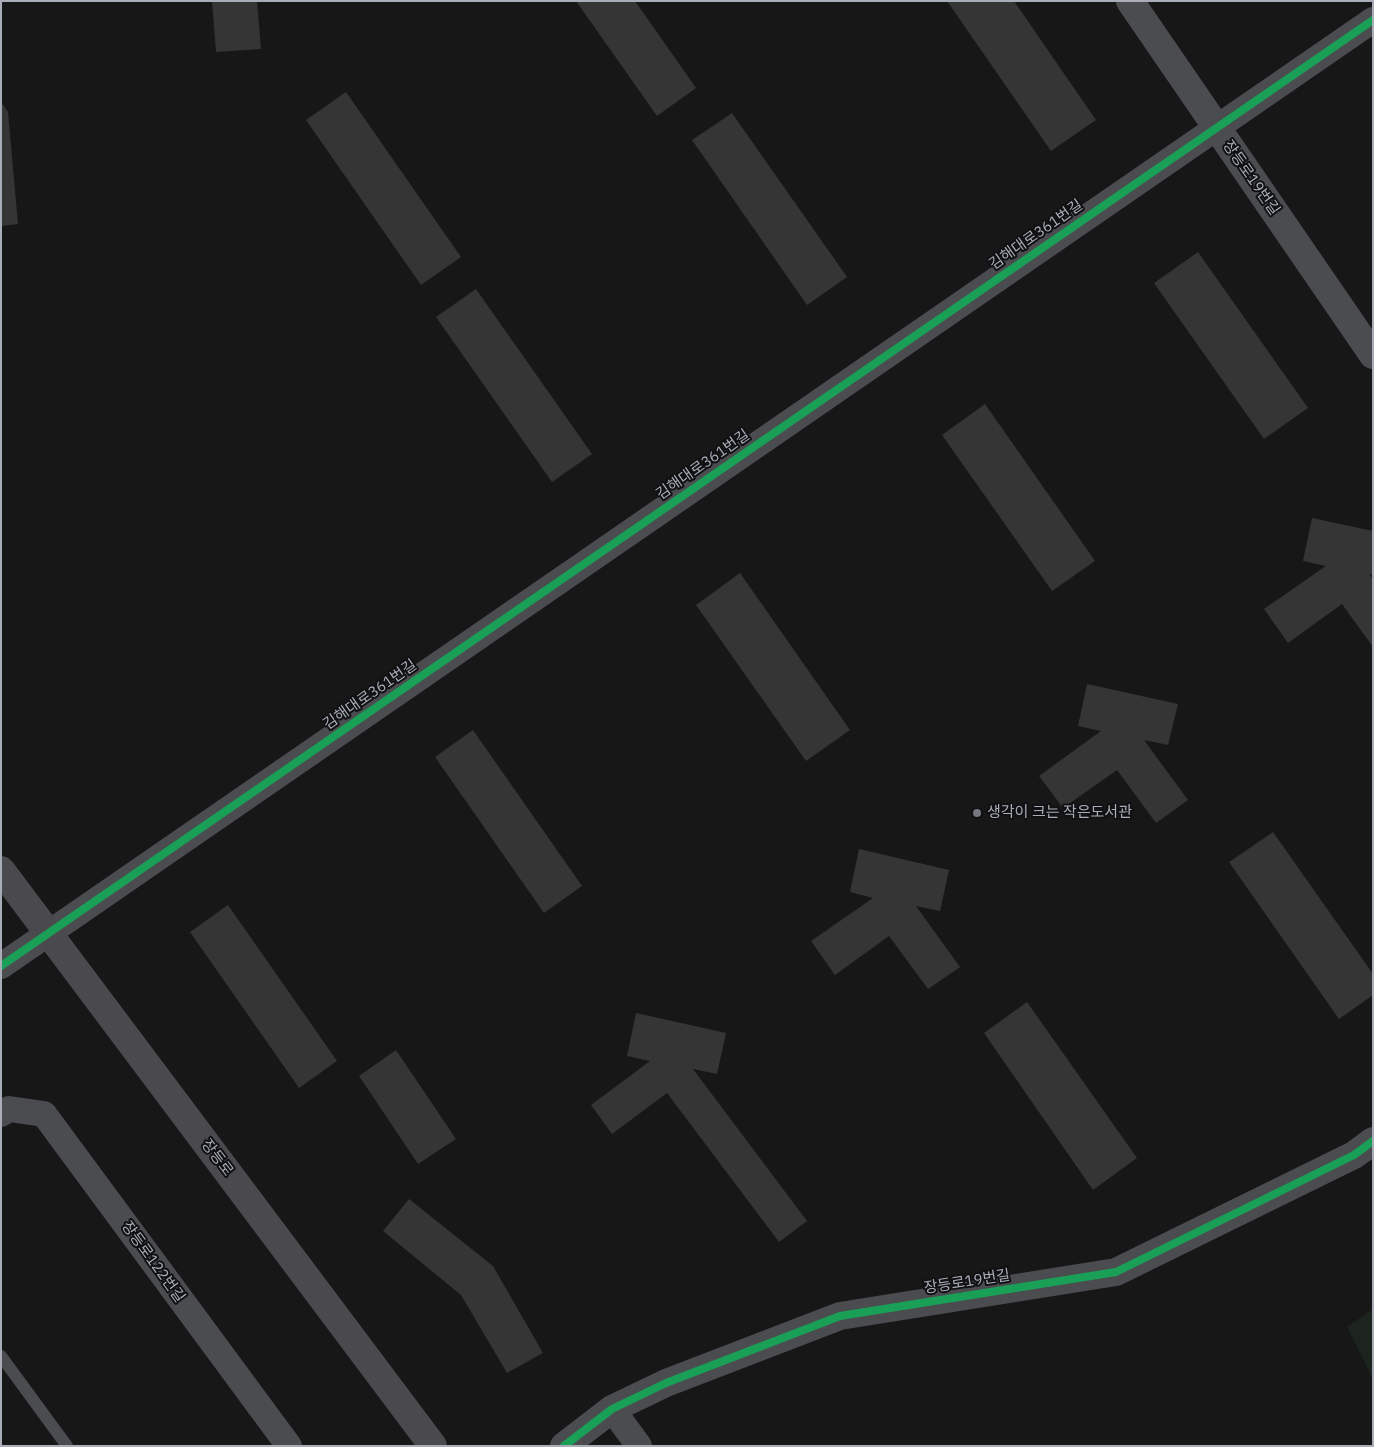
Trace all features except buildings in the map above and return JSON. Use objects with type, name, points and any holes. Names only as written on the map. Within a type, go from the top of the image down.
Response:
[{"type":"main road","name":"장등로","points":[[1,870],[433,1446]]},
{"type":"street","name":"장등로19번길","points":[[1130,1],[1373,355]]},
{"type":"street","name":"김해대로361번길","points":[[49,933],[1373,20]]},
{"type":"street","points":[[1,966],[49,933]]},
{"type":"street","name":"장등로122번길","points":[[1,1114],[10,1109],[44,1114],[289,1446]]},
{"type":"street","name":"장등로19번길","points":[[564,1446],[612,1409],[666,1383],[840,1316],[1116,1272],[1354,1155],[1373,1141]]},
{"type":"street","points":[[612,1409],[639,1446]]},
{"type":"lane","points":[[1,1356],[67,1446]]},
{"type":"shaded area","points":[[1373,1309],[1373,1379],[1347,1327]]},
{"type":"cycle path","points":[[1,966],[1373,20]]},
{"type":"cycle path","points":[[564,1446],[612,1409],[666,1383],[840,1316],[1116,1272],[1354,1155],[1373,1141]]},
{"type":"place","name":"생각이 크는 작은도서관","points":[[977,813]]}]
